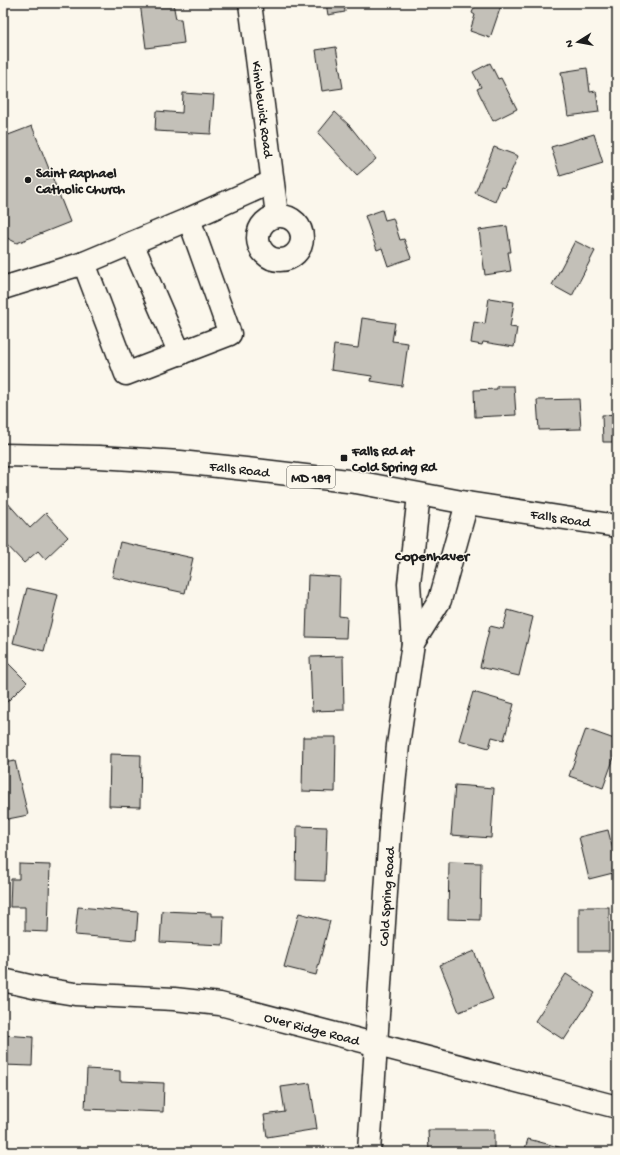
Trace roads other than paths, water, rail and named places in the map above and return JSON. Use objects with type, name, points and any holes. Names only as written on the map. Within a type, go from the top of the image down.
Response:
[{"type":"street","name":"Kimblewick Road","points":[[250,3],[277,215]]},
{"type":"street","points":[[3,288],[84,263],[272,182]]},
{"type":"street","points":[[84,263],[126,374],[230,334],[189,219]]},
{"type":"street","points":[[132,243],[180,354]]},
{"type":"street","name":"Falls Road","points":[[3,455],[99,457],[188,463],[356,482],[419,495],[617,526]]},
{"type":"street","name":"Cold Spring Road","points":[[369,1152],[392,808],[398,745],[413,643],[409,584],[419,495]]},
{"type":"street","name":"Cold Spring Road","points":[[413,643],[440,600],[467,503]]},
{"type":"street","name":"Over Ridge Road","points":[[3,980],[75,994],[174,999],[220,1004],[617,1107]]},
{"type":"place","name":"Saint Raphael Catholic Church","points":[[28,180]]},
{"type":"place","name":"Falls Rd at Cold Spring Rd","points":[[344,458]]},
{"type":"district","name":"Copenhaver","points":[[432,555]]}]
